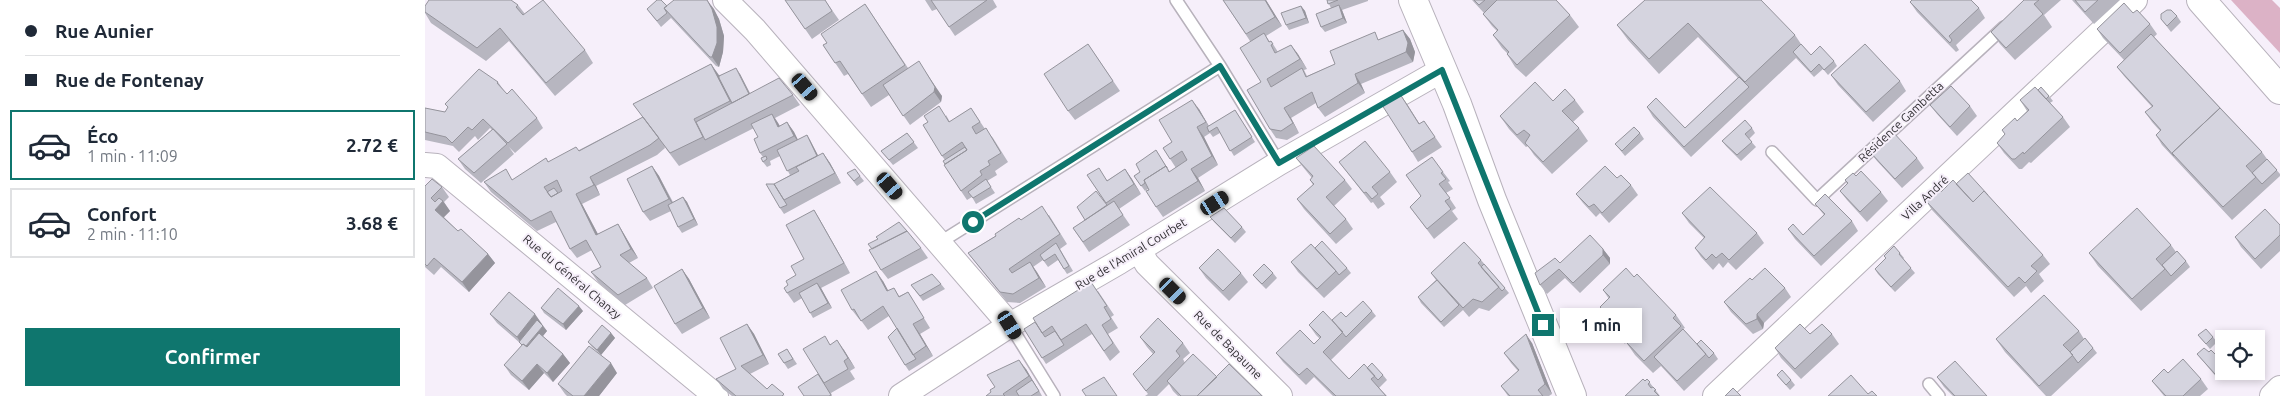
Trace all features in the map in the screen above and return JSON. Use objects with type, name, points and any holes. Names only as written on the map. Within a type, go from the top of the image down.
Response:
[{"type":"street","points":[[725,0],[755,30],[1010,325]]},
{"type":"street","points":[[1413,0],[1572,396]]},
{"type":"street","name":"Villa André","points":[[1715,396],[2135,0]]},
{"type":"street","points":[[2201,0],[2280,90]]},
{"type":"street","name":"Rue de l'Amiral Courbet","points":[[901,396],[1010,325],[1139,250],[1279,163],[1442,70]]},
{"type":"street","name":"Rue du Général Chanzy","points":[[425,165],[437,166],[716,396]]},
{"type":"street","name":"Rue de Bapaume","points":[[1139,250],[1147,264],[1279,396]]},
{"type":"street","points":[[2271,396],[2280,388]]},
{"type":"lane","points":[[1176,0],[1220,66],[1279,163]]},
{"type":"lane","name":"Résidence Gambetta","points":[[1772,152],[1817,200],[2011,20]]},
{"type":"lane","points":[[939,243],[1220,66]]},
{"type":"lane","points":[[1010,325],[1054,396]]},
{"type":"lane","points":[[1929,384],[1939,396]]},
{"type":"shaded area","points":[[2231,0],[2272,0],[2280,8],[2280,53]]},
{"type":"building","points":[[429,0],[511,0],[518,5],[516,7],[523,15],[543,0],[585,50],[546,83],[500,28],[477,48],[425,12],[425,6]]},
{"type":"building","points":[[657,0],[661,0],[667,6],[664,8],[667,13],[657,21],[647,9]]},
{"type":"building","points":[[674,0],[707,0],[712,9],[717,27],[717,43],[712,57],[664,8]]},
{"type":"building","points":[[785,0],[825,0],[832,11],[805,29]]},
{"type":"building","points":[[931,0],[987,0],[949,27]]},
{"type":"building","points":[[1223,0],[1265,0],[1275,17],[1246,34]]},
{"type":"building","points":[[1327,0],[1338,0],[1328,4]]},
{"type":"building","points":[[1474,0],[1485,0],[1479,5]]},
{"type":"building","points":[[1497,0],[1556,0],[1570,15],[1517,65],[1507,54],[1509,52],[1493,35],[1498,30],[1483,14]]},
{"type":"building","points":[[1645,0],[1761,0],[1795,35],[1745,82],[1688,23],[1649,59],[1617,25]]},
{"type":"building","points":[[1912,0],[1971,0],[1979,8],[1949,36],[1952,40],[1950,43],[1910,2]]},
{"type":"building","points":[[2024,0],[2039,0],[2034,4],[2043,14],[2006,48],[1991,32]]},
{"type":"building","points":[[2075,0],[2098,0],[2085,12]]},
{"type":"building","points":[[2124,3],[2133,13],[2137,10],[2150,24],[2120,53],[2097,29]]},
{"type":"building","points":[[865,4],[905,65],[862,94],[840,61],[835,63],[823,45],[827,43],[821,34]]},
{"type":"building","points":[[1339,5],[1343,18],[1321,27],[1316,14]]},
{"type":"building","points":[[1301,6],[1306,18],[1286,25],[1281,13]]},
{"type":"building","points":[[2171,10],[2177,16],[2167,26],[2161,19],[2161,14]]},
{"type":"building","points":[[1403,30],[1408,43],[1406,52],[1355,74],[1358,83],[1318,108],[1312,92],[1284,108],[1293,123],[1281,131],[1270,129],[1247,90],[1261,82],[1240,48],[1264,33],[1269,42],[1271,41],[1273,44],[1271,45],[1275,53],[1291,45],[1300,59],[1267,79],[1271,87],[1302,68],[1306,77],[1335,64],[1330,51],[1375,32],[1378,40]]},
{"type":"building","points":[[2151,34],[2220,108],[2172,153],[2174,156],[2156,135],[2161,130],[2145,112],[2153,106],[2117,67]]},
{"type":"building","points":[[1088,44],[1113,81],[1068,111],[1044,74]]},
{"type":"building","points":[[1801,44],[1811,55],[1820,46],[1834,61],[1824,70],[1819,64],[1811,72],[1793,52]]},
{"type":"building","points":[[1865,44],[1900,81],[1866,112],[1831,75]]},
{"type":"building","points":[[919,61],[935,87],[934,92],[903,116],[883,85]]},
{"type":"building","points":[[711,64],[730,101],[694,119],[703,137],[670,153],[633,104]]},
{"type":"building","points":[[736,68],[749,94],[732,103],[719,76]]},
{"type":"building","points":[[479,69],[498,82],[507,94],[512,89],[537,118],[508,143],[483,119],[472,130],[468,127],[452,143],[446,137],[425,132],[425,108],[445,112],[448,107],[445,104]]},
{"type":"building","points":[[1739,77],[1749,87],[1684,147],[1647,107],[1656,98],[1685,128]]},
{"type":"building","points":[[779,78],[793,95],[705,140],[696,122]]},
{"type":"building","points":[[1535,82],[1553,101],[1565,89],[1575,100],[1562,111],[1579,128],[1543,162],[1525,143],[1530,135],[1524,130],[1517,135],[1500,116]]},
{"type":"building","points":[[1951,86],[1970,106],[1950,127],[1930,105]]},
{"type":"building","points":[[2035,87],[2063,117],[2024,154],[2023,152],[2015,159],[2012,159],[1997,143],[2005,134],[2002,130],[2015,118],[2017,121],[2029,110],[2020,100]]},
{"type":"building","points":[[2041,87],[2049,96],[2046,99],[2038,90]]},
{"type":"building","points":[[1400,94],[1419,124],[1424,121],[1435,137],[1412,152],[1382,105]]},
{"type":"building","points":[[1192,100],[1206,122],[1197,127],[1212,156],[1191,169],[1198,181],[1156,207],[1146,191],[1149,190],[1144,180],[1166,166],[1169,172],[1187,160],[1182,151],[1170,159],[1163,148],[1172,142],[1159,120]]},
{"type":"building","points":[[939,106],[949,122],[971,108],[980,122],[972,127],[976,134],[986,128],[1001,153],[988,161],[990,165],[980,171],[982,175],[961,191],[944,165],[967,150],[962,142],[942,156],[923,125],[928,122],[924,116]]},
{"type":"building","points":[[2220,108],[2262,152],[2246,166],[2256,177],[2223,207],[2172,153]]},
{"type":"building","points":[[1235,110],[1252,137],[1230,151],[1217,127],[1209,132],[1207,127]]},
{"type":"building","points":[[772,114],[778,127],[787,122],[794,136],[760,153],[754,139],[758,137],[751,124]]},
{"type":"building","points":[[643,117],[659,138],[650,145],[590,177],[594,185],[576,194],[596,235],[618,224],[631,249],[620,255],[647,278],[618,295],[591,272],[601,267],[586,240],[570,249],[551,211],[531,221],[484,182],[506,169],[512,180],[546,158],[548,162],[576,147],[579,151]],"holes":[[[557,180],[562,191],[551,197],[544,187]]]},
{"type":"building","points":[[1745,120],[1752,128],[1745,134],[1752,142],[1737,155],[1722,141]]},
{"type":"building","points":[[1634,127],[1640,133],[1622,151],[1615,144]]},
{"type":"building","points":[[493,129],[507,144],[474,173],[458,159]]},
{"type":"building","points":[[1892,131],[1917,158],[1895,179],[1870,152]]},
{"type":"building","points":[[907,133],[914,142],[889,160],[881,151]]},
{"type":"building","points":[[807,135],[817,156],[787,171],[777,150]]},
{"type":"building","points":[[1365,141],[1390,172],[1372,187],[1378,194],[1372,199],[1366,192],[1364,193],[1339,162]]},
{"type":"building","points":[[1314,146],[1345,180],[1326,197],[1346,219],[1330,234],[1297,199],[1314,184],[1310,180],[1313,176],[1296,158]]},
{"type":"building","points":[[965,147],[967,150],[945,164],[943,161]]},
{"type":"building","points":[[1156,150],[1166,166],[1144,180],[1145,183],[1141,186],[1134,176],[1140,172],[1136,164]]},
{"type":"building","points":[[823,153],[835,173],[784,200],[774,184],[799,171],[796,167]]},
{"type":"building","points":[[766,156],[767,159],[763,162],[761,158]]},
{"type":"building","points":[[1432,157],[1446,179],[1439,184],[1450,198],[1445,201],[1451,209],[1427,229],[1410,207],[1421,196],[1406,175]]},
{"type":"building","points":[[2267,159],[2277,170],[2262,184],[2252,173]]},
{"type":"building","points":[[652,166],[669,199],[643,212],[627,179]]},
{"type":"building","points":[[1605,166],[1617,178],[1621,175],[1631,185],[1602,213],[1594,204],[1589,207],[1576,194]]},
{"type":"building","points":[[1099,168],[1107,181],[1125,169],[1134,184],[1106,203],[1087,175]]},
{"type":"building","points":[[855,169],[860,176],[854,181],[847,173]]},
{"type":"building","points":[[1861,171],[1881,192],[1860,212],[1840,191],[1848,183],[1845,180],[1853,173],[1856,176]]},
{"type":"building","points":[[1968,173],[1988,195],[1984,191],[1973,202],[1956,184]]},
{"type":"building","points":[[432,179],[442,187],[431,198],[435,202],[439,198],[443,201],[435,210],[458,231],[461,229],[488,254],[462,282],[434,258],[427,266],[425,264],[425,186]]},
{"type":"building","points":[[986,179],[991,187],[973,198],[968,192]]},
{"type":"building","points":[[1953,180],[1973,202],[1984,191],[2043,255],[2031,266],[2037,271],[2025,283],[2019,277],[2008,287],[1926,201],[1938,189],[1941,192]]},
{"type":"building","points":[[766,184],[774,184],[787,205],[780,208]]},
{"type":"building","points":[[1710,187],[1757,233],[1729,260],[1722,253],[1716,258],[1712,254],[1706,260],[1695,248],[1705,237],[1682,213]]},
{"type":"building","points":[[554,188],[558,193],[551,197],[547,192]]},
{"type":"building","points":[[1096,191],[1107,205],[1085,220],[1077,207]]},
{"type":"building","points":[[1825,194],[1852,221],[1814,256],[1788,229],[1793,224],[1803,235],[1825,214],[1815,204]]},
{"type":"building","points":[[683,197],[694,219],[678,227],[668,205]]},
{"type":"building","points":[[1114,201],[1123,215],[1083,242],[1073,228]]},
{"type":"building","points":[[1042,206],[1060,234],[1009,269],[1012,273],[1030,262],[1039,278],[1013,294],[1000,292],[968,253],[996,236],[995,234],[1019,218],[1021,220]]},
{"type":"building","points":[[1224,208],[1242,227],[1231,238],[1210,217]]},
{"type":"building","points":[[2137,208],[2171,245],[2156,259],[2165,269],[2132,299],[2089,253]]},
{"type":"building","points":[[2265,209],[2280,225],[2280,235],[2255,259],[2235,237]]},
{"type":"building","points":[[814,210],[844,263],[787,293],[784,288],[788,285],[786,281],[796,275],[791,266],[804,259],[786,225]]},
{"type":"building","points":[[899,222],[907,231],[872,249],[868,244],[878,239],[876,237]]},
{"type":"building","points":[[907,231],[921,248],[881,270],[869,250]]},
{"type":"building","points":[[1590,235],[1603,249],[1603,255],[1573,283],[1559,269],[1540,285],[1535,273],[1555,258],[1560,263]]},
{"type":"building","points":[[1322,241],[1347,268],[1339,275],[1315,248]]},
{"type":"building","points":[[1464,242],[1481,260],[1478,263],[1499,287],[1482,302],[1473,299],[1463,308],[1431,273]]},
{"type":"building","points":[[1056,243],[1069,266],[1064,269],[1055,254],[1044,261],[1040,255]]},
{"type":"building","points":[[1311,244],[1336,271],[1317,289],[1291,262]]},
{"type":"building","points":[[1894,246],[1911,268],[1891,287],[1875,269]]},
{"type":"building","points":[[1218,249],[1241,273],[1223,291],[1199,268]]},
{"type":"building","points":[[2177,251],[2186,261],[2171,276],[2162,265]]},
{"type":"building","points":[[1264,264],[1273,273],[1262,284],[1253,275]]},
{"type":"building","points":[[1484,264],[1505,288],[1502,291],[1481,267]]},
{"type":"building","points":[[1626,268],[1634,277],[1637,274],[1676,315],[1673,318],[1681,326],[1644,361],[1626,342],[1630,338],[1620,328],[1616,331],[1606,318],[1609,316],[1600,307],[1610,297],[1603,290]]},
{"type":"building","points":[[1765,268],[1785,288],[1757,314],[1757,319],[1746,324],[1724,302],[1750,278],[1752,280]]},
{"type":"building","points":[[682,269],[703,308],[675,324],[654,286]]},
{"type":"building","points":[[876,271],[887,291],[894,288],[899,297],[908,292],[924,318],[913,324],[926,346],[913,355],[883,306],[861,321],[854,309],[852,310],[841,290]]},
{"type":"building","points":[[932,274],[941,284],[920,296],[911,285]]},
{"type":"building","points":[[1437,280],[1459,305],[1441,322],[1418,297]]},
{"type":"building","points":[[1091,282],[1107,306],[1104,307],[1111,319],[1102,325],[1113,343],[1104,351],[1086,324],[1061,340],[1052,326],[1042,333],[1033,318]]},
{"type":"building","points":[[817,283],[828,303],[810,313],[799,293]]},
{"type":"building","points":[[558,288],[579,306],[563,324],[541,308]]},
{"type":"building","points":[[509,292],[535,314],[517,337],[490,314]]},
{"type":"building","points":[[2044,295],[2079,331],[2063,345],[2073,355],[2039,386],[1996,339]]},
{"type":"building","points":[[1363,301],[1372,311],[1346,337],[1332,320],[1341,312],[1346,317]]},
{"type":"building","points":[[1323,311],[1343,332],[1323,352],[1349,379],[1364,364],[1375,376],[1371,379],[1386,396],[1336,396],[1307,368],[1299,375],[1276,353],[1300,330],[1314,344],[1321,337],[1309,325]]},
{"type":"building","points":[[1158,318],[1183,343],[1176,351],[1180,356],[1146,391],[1133,374],[1155,352],[1140,337]]},
{"type":"building","points":[[537,320],[543,326],[526,346],[522,345],[519,342]]},
{"type":"building","points":[[1035,322],[1045,337],[1055,331],[1064,345],[1042,358],[1024,329]]},
{"type":"building","points":[[747,324],[763,355],[741,366],[767,389],[772,384],[784,394],[782,396],[736,396],[716,379],[736,369],[720,338]]},
{"type":"building","points":[[1800,324],[1810,334],[1822,324],[1832,334],[1795,369],[1775,348]]},
{"type":"building","points":[[602,325],[611,333],[597,350],[588,342]]},
{"type":"building","points":[[897,328],[916,359],[905,365],[888,337]]},
{"type":"building","points":[[1683,329],[1706,354],[1677,381],[1654,357]]},
{"type":"building","points":[[2206,329],[2213,337],[2206,344],[2198,335]]},
{"type":"building","points":[[539,333],[563,354],[547,373],[537,364],[522,381],[504,365],[523,344],[527,347]]},
{"type":"building","points":[[1526,334],[1545,384],[1538,390],[1543,396],[1510,396],[1501,386],[1519,370],[1504,353]]},
{"type":"building","points":[[825,336],[830,345],[837,340],[848,358],[844,361],[848,369],[824,383],[803,349]]},
{"type":"building","points":[[2085,338],[2093,348],[2078,363],[2070,352]]},
{"type":"building","points":[[1701,340],[1714,353],[1709,358],[1697,344]]},
{"type":"building","points":[[589,346],[611,363],[584,396],[573,396],[558,384]]},
{"type":"building","points":[[2204,348],[2209,352],[2211,350],[2215,354],[2215,374],[2197,354]]},
{"type":"building","points":[[787,349],[793,359],[784,363],[778,354]]},
{"type":"building","points":[[1193,354],[1217,377],[1197,396],[1181,396],[1167,381]]},
{"type":"building","points":[[2183,359],[2201,379],[2183,396],[2166,396],[2152,381],[2164,369],[2168,373]]},
{"type":"building","points":[[1019,360],[1029,376],[1003,394],[1005,396],[986,396],[995,387],[987,375]]},
{"type":"building","points":[[1955,361],[1987,396],[1955,396],[1937,377]]},
{"type":"building","points":[[1372,363],[1383,375],[1378,380],[1367,368]]},
{"type":"building","points":[[1229,364],[1262,396],[1197,396]]},
{"type":"building","points":[[1782,370],[1791,380],[1786,385],[1777,375]]},
{"type":"building","points":[[818,374],[831,395],[804,396],[798,387]]},
{"type":"building","points":[[1851,375],[1868,394],[1872,391],[1877,396],[1828,396]]},
{"type":"building","points":[[1104,377],[1117,396],[1086,396],[1082,390]]},
{"type":"building","points":[[1643,379],[1645,381],[1647,379],[1650,382],[1648,384],[1656,390],[1654,391],[1659,396],[1625,396]]},
{"type":"building","points":[[1032,380],[1039,391],[1031,396],[1019,396],[1016,391]]},
{"type":"building","points":[[1733,388],[1741,396],[1725,396]]},
{"type":"route","points":[[973,222],[1220,66],[1279,163],[1442,70],[1543,325]]}]
